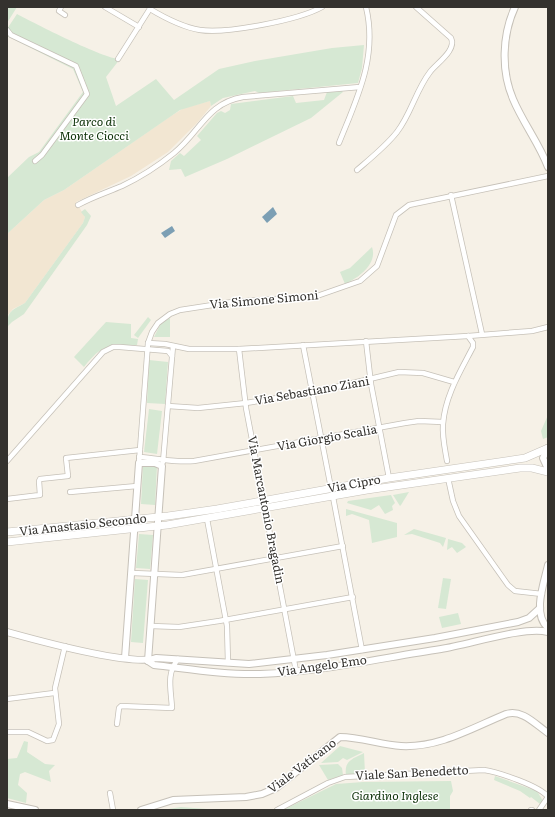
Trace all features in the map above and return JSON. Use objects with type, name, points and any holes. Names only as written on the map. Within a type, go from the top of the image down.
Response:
[{"type":"main road","points":[[514,8],[505,47],[505,64],[508,84],[513,99],[548,167]]},
{"type":"main road","points":[[548,448],[543,458],[548,471]]},
{"type":"main road","name":"Via Cipro","points":[[159,517],[389,478],[525,458],[548,448]]},
{"type":"main road","points":[[124,658],[132,573],[139,460],[163,463],[152,626],[148,661]]},
{"type":"main road","name":"Via Cipro","points":[[159,526],[448,478],[520,468],[532,468],[548,471]]},
{"type":"main road","name":"Via Anastasio Secondo","points":[[7,532],[159,517]]},
{"type":"main road","name":"Via Anastasio Secondo","points":[[7,542],[159,526]]},
{"type":"main road","points":[[548,565],[540,608],[541,620],[548,628]]},
{"type":"main road","name":"Via Angelo Emo","points":[[148,661],[156,658],[228,663],[262,663],[362,650],[524,620],[532,616],[540,608]]},
{"type":"main road","name":"Via Angelo Emo","points":[[7,632],[65,646],[124,658],[148,661],[154,665],[249,674],[296,671],[443,649],[526,631],[548,632]]},
{"type":"main road","name":"Viale Vaticano","points":[[141,810],[173,800],[246,797],[262,794],[276,788],[340,737],[391,745],[424,745],[446,739],[506,714],[515,712],[523,715],[548,733]]},
{"type":"main road","points":[[7,804],[35,810]]},
{"type":"street","points":[[61,7],[59,11],[65,15]]},
{"type":"street","points":[[105,7],[139,27]]},
{"type":"street","points":[[118,59],[150,8],[163,17],[190,28],[213,31],[232,30],[277,21],[308,13],[322,7]]},
{"type":"street","points":[[339,143],[368,66],[370,49],[366,7]]},
{"type":"street","points":[[357,170],[381,150],[398,130],[429,73],[452,48],[453,42],[451,38],[423,9],[416,7]]},
{"type":"street","points":[[7,30],[11,35],[76,66],[87,94],[46,150],[35,161]]},
{"type":"street","points":[[78,205],[128,183],[160,164],[181,147],[215,108],[225,102],[243,97],[360,87]]},
{"type":"street","name":"Via Simone Simoni","points":[[139,460],[148,343],[152,332],[158,323],[170,314],[180,310],[232,302],[317,296],[334,292],[360,281],[372,272],[379,263],[394,218],[401,210],[415,202],[548,176]]},
{"type":"street","points":[[451,195],[479,321],[484,334]]},
{"type":"street","points":[[148,343],[182,348],[239,349],[468,336],[532,331],[548,327]]},
{"type":"street","points":[[446,461],[443,440],[443,422],[454,382],[473,348],[473,343],[468,336]]},
{"type":"street","points":[[366,341],[370,380],[389,478]]},
{"type":"street","points":[[303,345],[331,488]]},
{"type":"street","points":[[163,463],[173,346]]},
{"type":"street","points":[[7,462],[100,353],[117,347],[168,351],[172,356]]},
{"type":"street","name":"Via Marcantonio Bragadin","points":[[239,349],[246,403],[286,610],[296,671]]},
{"type":"street","name":"Via Sebastiano Ziani","points":[[168,406],[203,408],[246,403],[312,392],[370,380],[399,372],[429,374],[454,382]]},
{"type":"street","name":"Via Giorgio Scalia","points":[[163,463],[194,461],[255,451],[419,421],[443,422]]},
{"type":"street","points":[[7,499],[40,495],[40,479],[68,476],[66,458],[140,450]]},
{"type":"street","points":[[448,478],[458,516],[508,585],[515,591],[542,594]]},
{"type":"street","points":[[70,492],[137,486]]},
{"type":"street","points":[[333,496],[362,650]]},
{"type":"street","points":[[207,519],[226,620],[229,641],[228,663]]},
{"type":"street","points":[[132,573],[182,575],[276,560],[343,546]]},
{"type":"street","points":[[152,626],[179,627],[286,610],[353,597]]},
{"type":"street","points":[[492,627],[496,632],[495,638]]},
{"type":"street","points":[[7,732],[28,732],[47,742],[53,740],[59,724],[54,693],[65,646]]},
{"type":"street","points":[[117,724],[119,708],[121,706],[172,708],[170,676],[172,667],[178,659]]},
{"type":"street","points":[[7,699],[54,693]]},
{"type":"street","name":"Viale San Benedetto","points":[[277,810],[328,783],[345,777],[366,775],[484,770],[499,773],[539,790],[548,797]]},
{"type":"street","points":[[110,793],[113,810]]},
{"type":"street","points":[[539,810],[548,797]]},
{"type":"shaded area","points":[[210,101],[211,106],[197,123],[168,152],[131,176],[76,202],[85,217],[83,223],[25,303],[13,309],[7,316],[7,234],[44,200],[64,190],[171,116],[184,108]]},
{"type":"green space","points":[[7,7],[17,7],[7,23]]},
{"type":"green space","name":"Parco di Monte Ciocci","points":[[17,14],[86,48],[112,58],[120,59],[106,77],[116,106],[156,79],[174,100],[219,69],[255,61],[332,48],[364,45],[362,68],[358,83],[259,93],[255,91],[223,98],[211,106],[210,101],[180,110],[64,190],[44,200],[7,234],[7,178],[29,157],[39,152],[83,92],[73,69],[7,36],[7,29]]},
{"type":"green space","points":[[341,90],[343,92],[311,118],[227,159],[185,177],[181,169],[169,170],[171,161],[180,153],[184,156],[201,140],[197,136],[217,113],[221,111],[225,113],[230,110],[231,104],[293,96],[296,103],[324,100],[327,92]]},
{"type":"green space","points":[[85,209],[91,216],[87,225],[24,314],[7,327],[9,314],[17,307],[25,303],[83,223],[85,217],[81,212]]},
{"type":"green space","points":[[372,247],[373,253],[370,265],[356,278],[345,284],[340,272],[350,268]]},
{"type":"green space","points":[[148,317],[151,320],[138,338],[134,335]]},
{"type":"green space","points":[[170,318],[170,337],[154,337],[161,323]]},
{"type":"green space","points":[[106,322],[131,324],[131,338],[138,339],[137,345],[107,347],[96,354],[84,367],[74,357]]},
{"type":"green space","points":[[149,360],[168,362],[165,404],[147,403]]},
{"type":"green space","points":[[149,409],[162,411],[157,454],[144,452]]},
{"type":"green space","points":[[548,415],[548,437],[543,439],[541,431]]},
{"type":"green space","points":[[143,465],[157,466],[155,505],[141,504]]},
{"type":"green space","points":[[409,492],[401,505],[400,506],[393,495]]},
{"type":"green space","points":[[391,495],[395,503],[392,506],[393,510],[385,514],[379,505],[371,510],[347,503],[348,501]]},
{"type":"green space","points":[[346,509],[397,523],[397,537],[372,543],[369,520],[352,514],[346,516]]},
{"type":"green space","points":[[414,529],[446,538],[443,547],[440,543],[412,534],[404,535]]},
{"type":"green space","points":[[139,534],[153,535],[150,569],[136,568]]},
{"type":"green space","points":[[448,539],[462,543],[466,547],[457,553],[452,547],[447,550]]},
{"type":"green space","points":[[443,578],[451,579],[446,609],[438,608]]},
{"type":"green space","points":[[135,579],[148,580],[143,643],[131,642]]},
{"type":"green space","points":[[458,613],[461,624],[442,628],[439,617]]},
{"type":"green space","points":[[24,741],[28,742],[27,752],[45,764],[55,765],[49,771],[51,782],[25,772],[20,774],[18,785],[27,793],[26,803],[7,798],[7,759],[17,758]]},
{"type":"green space","points":[[340,746],[363,752],[347,760],[343,758],[338,762],[321,763]]},
{"type":"green space","points":[[364,753],[365,773],[346,775],[346,766],[348,763]]},
{"type":"green space","points":[[338,764],[342,768],[343,775],[328,780],[319,765]]},
{"type":"green space","points":[[495,776],[537,791],[543,801],[540,804],[520,791],[494,780]]},
{"type":"green space","name":"Giardino Inglese","points":[[451,781],[453,791],[450,796],[450,810],[283,810],[336,784],[363,782]]},
{"type":"green space","points":[[181,807],[220,810],[162,810]]},
{"type":"water","points":[[273,207],[277,214],[267,223],[262,217]]},
{"type":"water","points":[[172,226],[175,231],[165,238],[161,233]]}]
